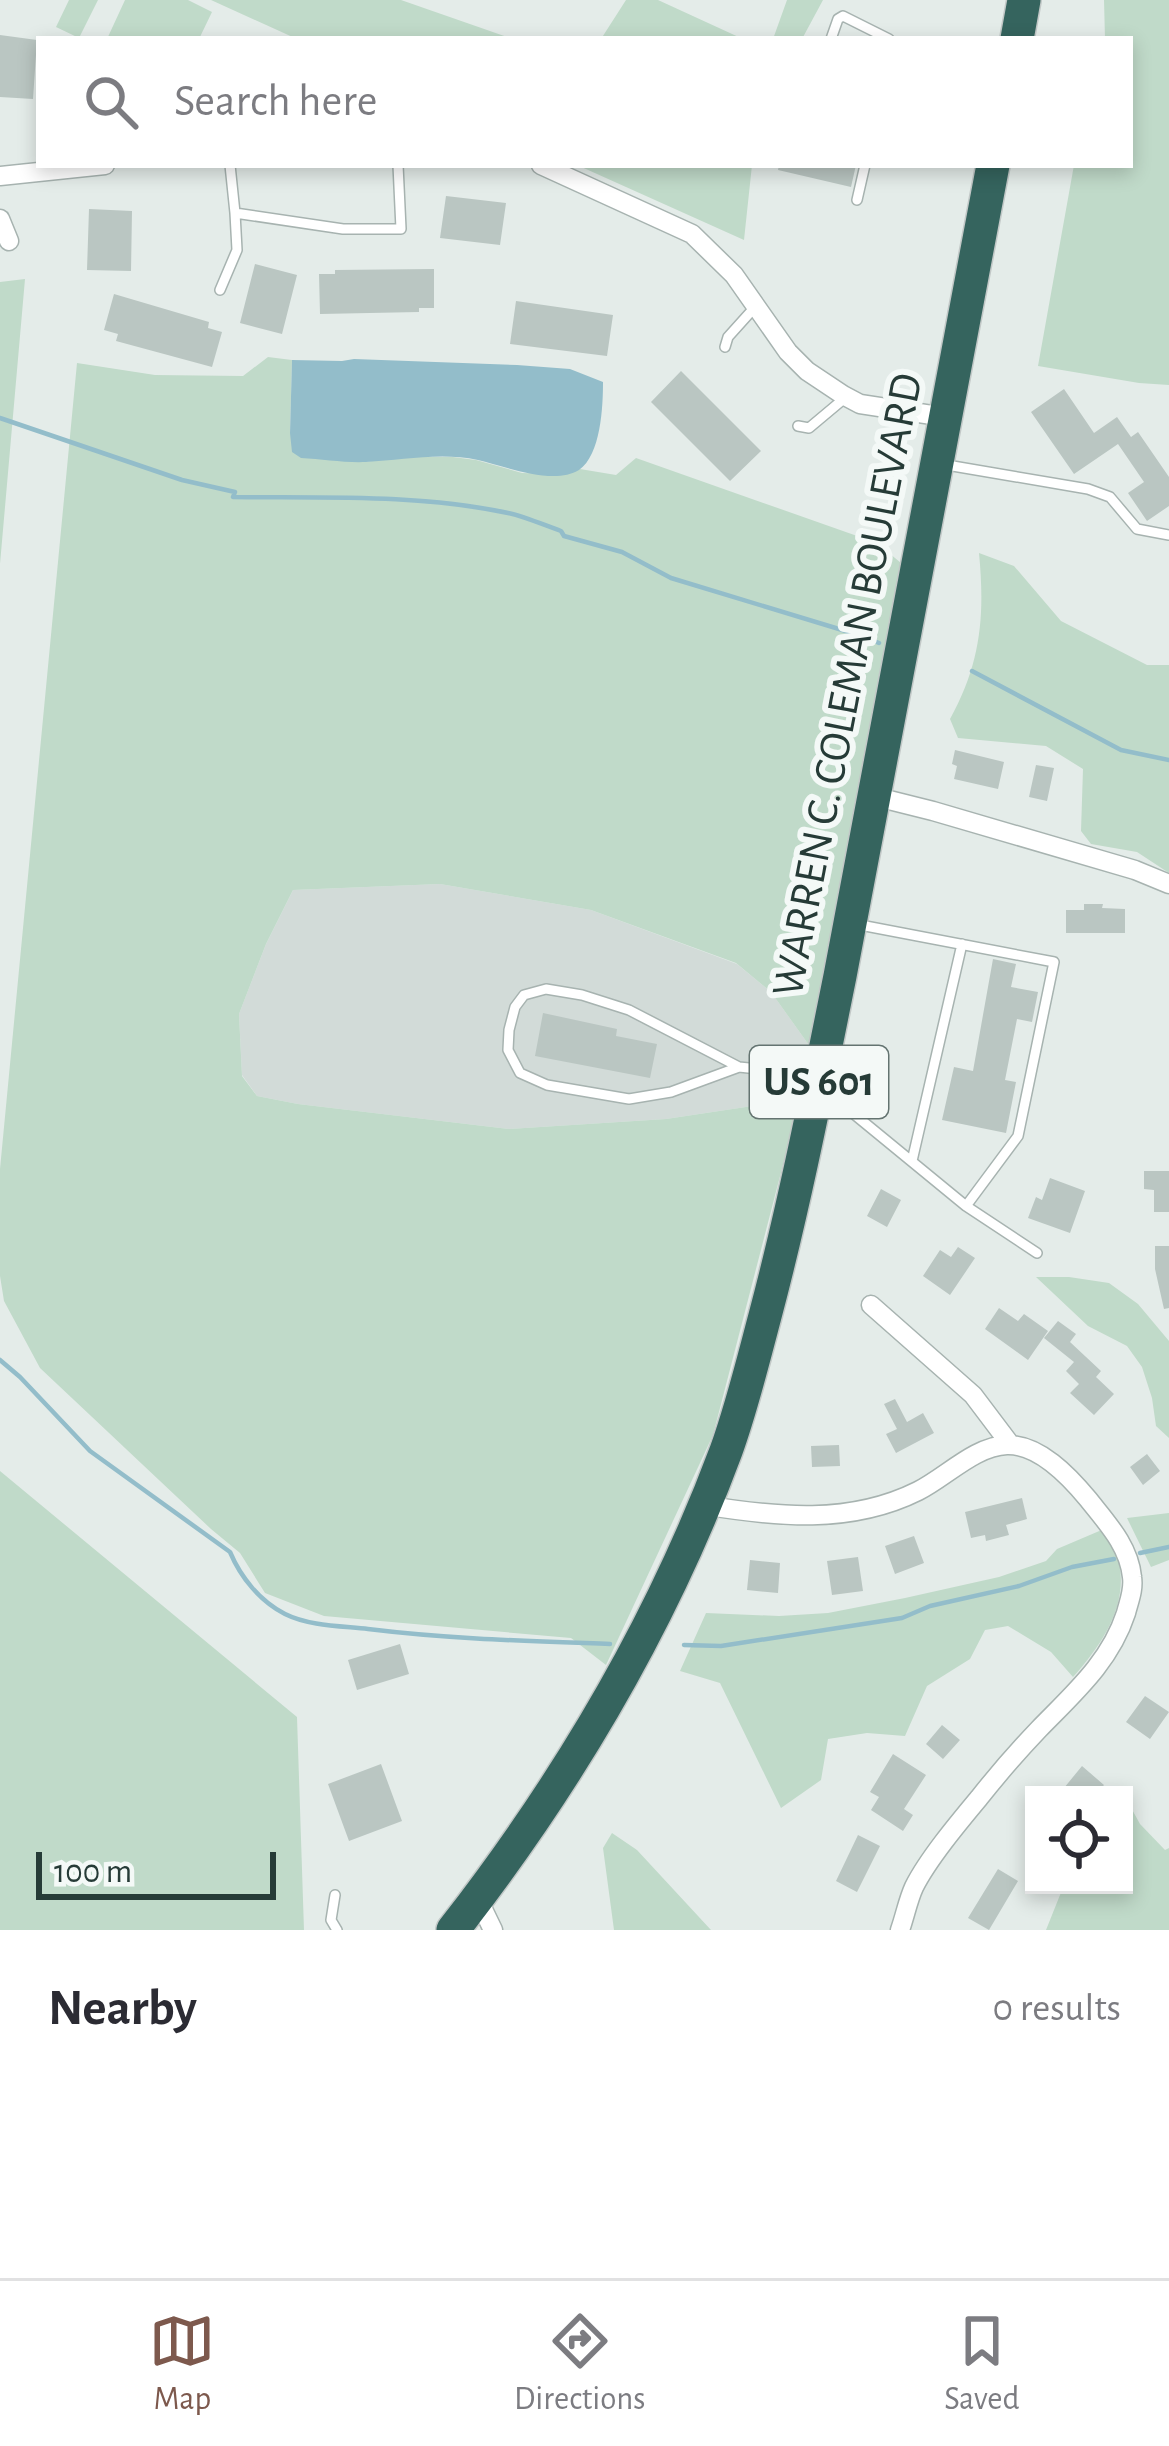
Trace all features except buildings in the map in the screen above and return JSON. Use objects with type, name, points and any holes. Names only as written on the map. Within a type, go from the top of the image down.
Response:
[{"type":"highway","points":[[1018,36],[1024,0]]},
{"type":"highway","name":"WARREN C. COLEMAN BOULEVARD","points":[[453,1930],[506,1862],[584,1743],[634,1653],[727,1449],[777,1270],[818,1085],[992,168]]},
{"type":"street","points":[[0,176],[76,168]]},
{"type":"street","points":[[548,168],[692,234],[734,275],[788,352],[846,397],[860,404],[944,417]]},
{"type":"street","points":[[0,219],[10,241]]},
{"type":"street","points":[[873,796],[1136,870],[1169,884]]},
{"type":"street","points":[[872,1305],[973,1395],[1010,1444]]},
{"type":"street","points":[[703,1505],[770,1516],[839,1514],[879,1507],[919,1491],[994,1447],[1010,1444],[1045,1458],[1076,1485],[1117,1534],[1126,1553],[1132,1592],[1108,1654],[949,1837],[915,1886],[900,1930]]},
{"type":"street","points":[[478,1898],[493,1930]]},
{"type":"lane","points":[[832,36],[843,16],[883,36]]},
{"type":"lane","points":[[220,290],[237,250],[230,168]]},
{"type":"lane","points":[[235,213],[343,229],[401,229],[398,168]]},
{"type":"lane","points":[[857,200],[865,168]]},
{"type":"lane","points":[[724,347],[755,307]]},
{"type":"lane","points":[[798,426],[809,428],[846,397]]},
{"type":"lane","points":[[936,464],[1088,489],[1110,497],[1137,530],[1169,535]]},
{"type":"lane","points":[[850,923],[1055,964],[1018,1136],[966,1206]]},
{"type":"lane","points":[[912,1161],[962,944]]},
{"type":"lane","points":[[739,1067],[670,1092],[629,1100],[547,1084],[520,1073],[508,1050],[509,1030],[524,995],[546,989],[582,995],[644,1016],[739,1067],[818,1085],[966,1206],[1037,1253]]},
{"type":"lane","points":[[335,1895],[332,1920],[337,1930]]},
{"type":"shaded area","points":[[440,884],[591,910],[737,964],[771,992],[811,1048],[800,1099],[666,1119],[509,1129],[257,1096],[242,1075],[239,1014],[293,890]]},
{"type":"green space","points":[[69,0],[98,0],[80,36],[56,27]]},
{"type":"green space","points":[[125,0],[188,0],[212,12],[200,36],[108,36]]},
{"type":"green space","points":[[211,0],[401,0],[504,36],[290,36]]},
{"type":"green space","points":[[626,0],[658,0],[736,36],[603,36]]},
{"type":"green space","points":[[787,0],[823,0],[804,36],[774,36]]},
{"type":"green space","points":[[1104,0],[1169,0],[1169,385],[1038,366],[1073,168],[1133,168],[1133,36],[1105,36]]},
{"type":"green space","points":[[584,168],[752,168],[744,240]]},
{"type":"green space","points":[[25,279],[0,564],[0,282]]},
{"type":"green space","points":[[268,357],[292,360],[290,433],[365,462],[453,457],[522,473],[563,474],[580,469],[616,475],[636,458],[877,543],[901,563],[811,1048],[771,992],[736,963],[591,910],[440,884],[293,890],[239,1014],[242,1076],[257,1096],[298,1104],[509,1129],[666,1119],[800,1099],[713,1435],[606,1665],[571,1638],[324,1616],[265,1593],[240,1553],[40,1368],[4,1301],[0,1169],[77,363],[155,375],[243,376]]},
{"type":"green space","points":[[979,553],[1014,566],[1061,621],[1147,665],[1169,665],[1169,873],[1137,852],[1091,844],[1081,831],[1083,769],[1046,746],[958,738],[950,719],[978,639]]},
{"type":"green space","points":[[1036,1277],[1109,1283],[1138,1304],[1169,1341],[1169,1438],[1156,1426],[1142,1367],[1127,1346],[1088,1326]]},
{"type":"green space","points":[[0,1471],[297,1717],[304,1930],[0,1930]]},
{"type":"green space","points":[[1169,1513],[1169,1560],[1151,1567],[1127,1518]]},
{"type":"green space","points":[[1104,1529],[1120,1569],[1117,1607],[1099,1644],[1073,1677],[1051,1652],[1008,1626],[985,1630],[970,1659],[927,1686],[905,1736],[867,1733],[828,1739],[821,1780],[781,1808],[720,1683],[680,1671],[706,1613],[828,1613],[905,1598],[1046,1561],[1057,1549]]},
{"type":"green space","points":[[1133,1811],[1165,1850],[1169,1848],[1169,1930],[1046,1930],[1060,1894],[1133,1894]]},
{"type":"green space","points":[[612,1833],[637,1850],[711,1930],[614,1930],[603,1848]]},
{"type":"water","points":[[292,360],[570,369],[603,382],[592,453],[579,470],[556,476],[450,457],[358,462],[301,458],[292,452],[290,433]]},
{"type":"waterway","points":[[0,418],[182,480],[235,492],[233,497],[406,500],[515,515],[564,536],[622,552],[671,578],[879,643]]},
{"type":"waterway","points":[[972,671],[1121,750],[1169,760]]},
{"type":"waterway","points":[[0,1360],[90,1451],[230,1552],[252,1588],[285,1614],[315,1623],[398,1632],[610,1644]]},
{"type":"waterway","points":[[1140,1553],[1169,1547]]},
{"type":"waterway","points":[[684,1645],[721,1646],[902,1618],[930,1606],[1114,1559]]}]
